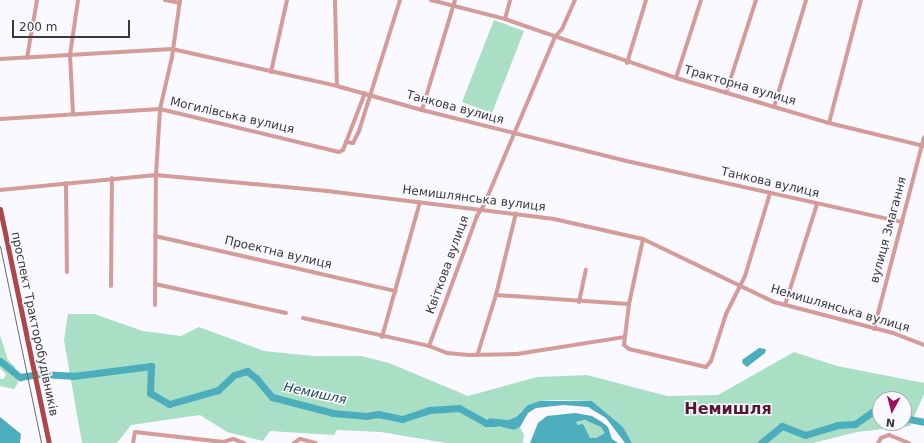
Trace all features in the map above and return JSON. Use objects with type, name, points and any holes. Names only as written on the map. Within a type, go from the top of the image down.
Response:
[{"type":"main road","name":"проспект Тракторобудівників","points":[[0,209],[49,443]]},
{"type":"street","points":[[27,58],[37,0]]},
{"type":"street","points":[[73,114],[70,55],[78,0]]},
{"type":"street","points":[[154,305],[156,175],[160,109],[180,2],[164,0]]},
{"type":"street","points":[[271,72],[287,0]]},
{"type":"street","points":[[334,0],[337,86]]},
{"type":"street","points":[[365,93],[346,142],[352,144],[356,138],[371,95],[400,0]]},
{"type":"street","name":"Тракторна вулиця","points":[[431,0],[505,18],[627,63],[676,78],[829,123],[923,146]]},
{"type":"street","points":[[422,110],[455,0]]},
{"type":"street","points":[[505,18],[510,0]]},
{"type":"street","name":"Квіткова вулиця","points":[[428,346],[481,209],[555,37],[562,29],[575,0]]},
{"type":"street","points":[[627,63],[646,0]]},
{"type":"street","points":[[676,78],[701,0]]},
{"type":"street","points":[[726,92],[756,0]]},
{"type":"street","points":[[774,107],[806,0]]},
{"type":"street","points":[[829,123],[861,0]]},
{"type":"street","name":"Танкова вулиця","points":[[0,59],[172,49],[337,86],[422,110],[514,133],[817,204],[902,222]]},
{"type":"street","name":"Могилівська вулиця","points":[[0,119],[160,109],[339,152],[343,150],[346,142]]},
{"type":"street","name":"вулиця Змагання","points":[[874,329],[923,146],[924,137]]},
{"type":"street","name":"Немишлянська вулиця","points":[[0,190],[112,178],[156,175],[516,213],[611,230],[643,239],[741,286],[786,305],[874,329],[924,345]]},
{"type":"street","points":[[111,286],[112,178]]},
{"type":"street","points":[[66,183],[67,272]]},
{"type":"street","points":[[643,239],[629,304],[624,344],[629,349],[706,367],[711,360],[726,314],[741,286],[770,193]]},
{"type":"street","points":[[382,337],[420,202]]},
{"type":"street","points":[[786,305],[817,204]]},
{"type":"street","points":[[478,353],[496,295],[516,213]]},
{"type":"street","name":"Проектна вулиця","points":[[155,236],[396,291]]},
{"type":"street","points":[[579,302],[586,270]]},
{"type":"street","points":[[155,284],[286,313]]},
{"type":"street","points":[[496,295],[579,302],[629,304]]},
{"type":"street","points":[[304,318],[382,337],[428,346],[447,353],[517,354],[624,337]]},
{"type":"street","points":[[133,443],[135,432],[194,438],[223,443],[233,439],[244,443]]},
{"type":"street","points":[[878,443],[881,438],[889,435],[909,443]]},
{"type":"street","points":[[192,443],[194,438]]},
{"type":"street","points":[[294,443],[300,439],[316,443]]},
{"type":"green space","points":[[494,20],[524,31],[492,113],[462,102]]},
{"type":"green space","points":[[68,314],[94,314],[143,331],[181,336],[199,327],[264,351],[313,356],[361,356],[389,363],[468,396],[537,377],[587,375],[667,396],[718,395],[794,352],[837,366],[924,383],[924,394],[912,421],[912,391],[872,391],[872,430],[857,432],[813,443],[632,443],[623,427],[592,401],[559,400],[540,401],[521,411],[516,417],[508,420],[489,418],[486,423],[514,430],[520,427],[524,435],[523,443],[446,443],[381,432],[337,430],[334,435],[270,431],[263,441],[227,432],[200,415],[131,425],[117,443],[82,443],[64,340]]},
{"type":"green space","points":[[0,335],[8,360],[15,367],[18,383],[14,389],[0,386],[0,379],[4,379],[6,374],[0,368]]},
{"type":"green space","points":[[590,420],[604,429],[605,433],[596,438],[590,438],[576,422]]},
{"type":"water","points":[[759,348],[766,349],[765,353],[747,367],[743,364],[742,360]]},
{"type":"water","points":[[540,401],[592,401],[623,427],[632,443],[625,443],[606,418],[588,407],[564,405],[536,408],[528,413],[520,427],[514,430],[486,423],[489,418],[508,420],[516,417],[528,405]]},
{"type":"water","points":[[575,413],[592,416],[608,427],[612,439],[618,443],[530,443],[538,423],[547,416]],"holes":[[[585,420],[601,427],[605,433],[596,438],[590,438],[583,424],[578,425],[576,422]]]},
{"type":"water","points":[[0,417],[21,434],[20,443],[0,443]]},
{"type":"waterway","name":"Немишля","points":[[0,361],[20,377],[40,374],[73,376],[151,366],[150,393],[169,404],[218,390],[234,375],[247,371],[256,378],[272,397],[333,413],[366,416],[378,414],[402,419],[429,410],[459,408],[486,423],[495,423]]},
{"type":"waterway","name":"Немишля","points":[[761,443],[782,426],[805,435],[837,425],[855,424],[872,412]]},
{"type":"waterway","name":"Немишля","points":[[912,420],[924,422]]},
{"type":"tram line","points":[[0,246],[41,443]]},
{"type":"district","name":"Немишля","points":[[728,409]]}]
